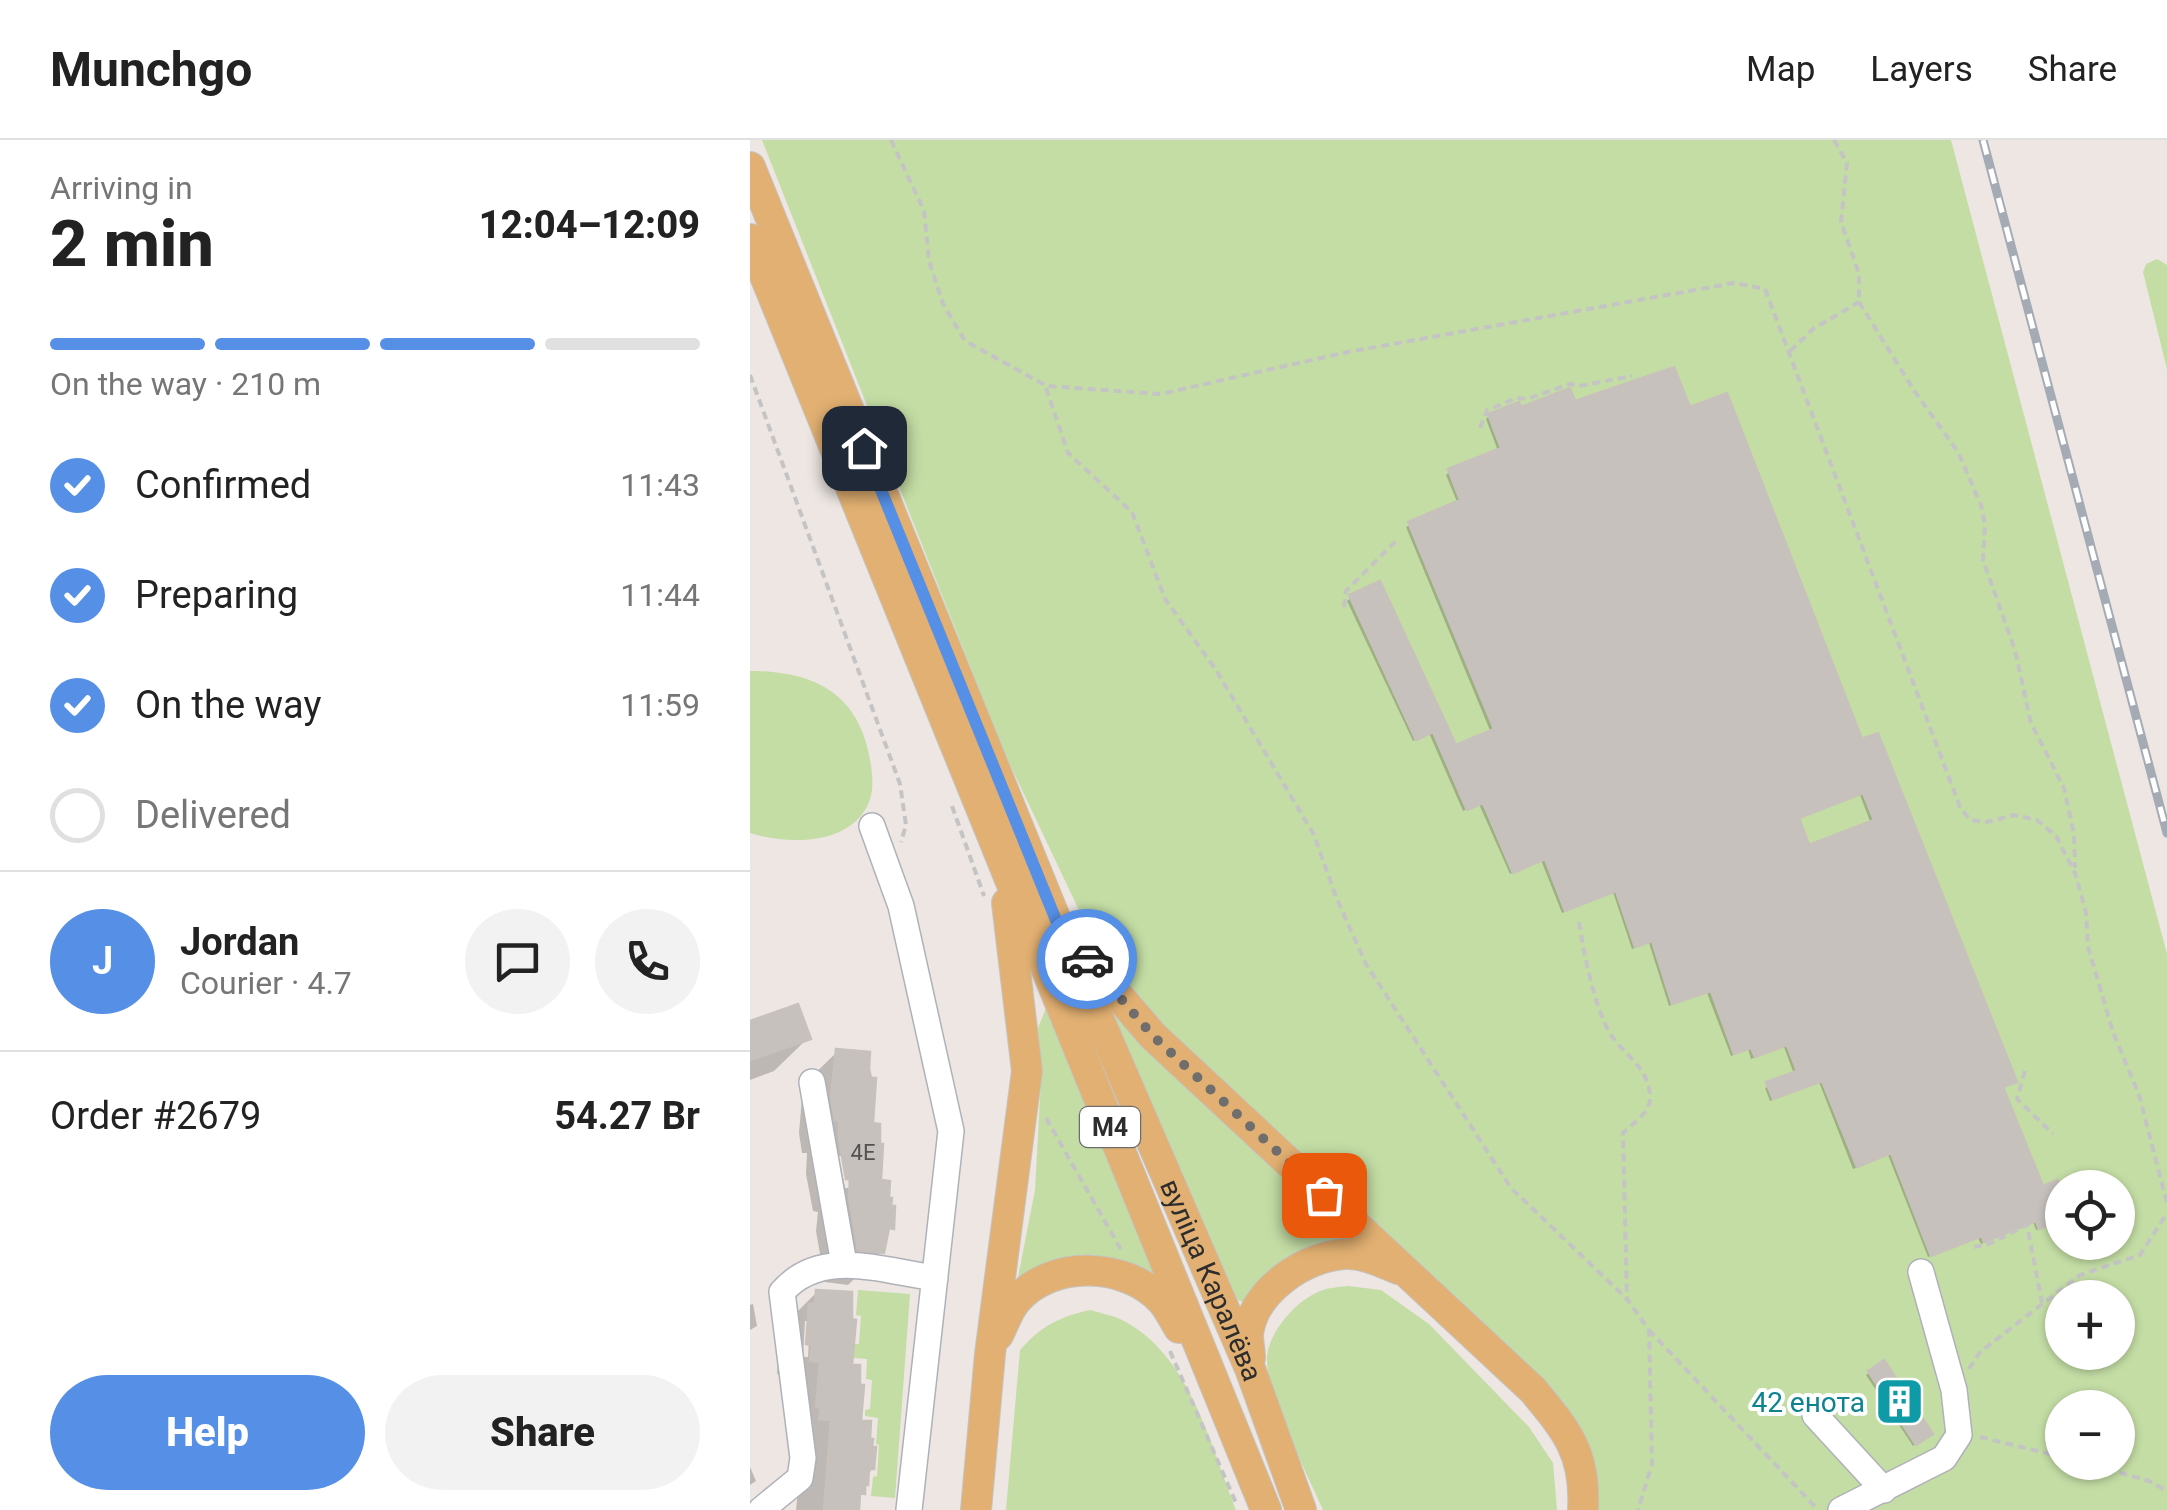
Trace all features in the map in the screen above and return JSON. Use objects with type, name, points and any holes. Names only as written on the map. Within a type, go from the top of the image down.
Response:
[{"type":"main road","name":"вуліца Каралёва","points":[[750,167],[1058,925],[1251,1372],[1301,1510]]},
{"type":"main road","name":"вуліца Каралёва","points":[[750,239],[1266,1510]]},
{"type":"main road","points":[[976,1510],[990,1354],[1026,1071],[1003,865]]},
{"type":"main road","points":[[1058,925],[1153,1036],[1533,1390],[1566,1429],[1578,1455],[1584,1481],[1583,1510]]},
{"type":"main road","points":[[1251,1372],[1248,1333],[1256,1311],[1278,1281],[1311,1263],[1344,1254],[1372,1258],[1410,1274]]},
{"type":"main road","points":[[990,1354],[1014,1302],[1034,1284],[1057,1274],[1088,1269],[1137,1282],[1162,1301],[1218,1390]]},
{"type":"lane","points":[[872,826],[901,906],[951,1131],[909,1510]]},
{"type":"lane","points":[[812,1082],[844,1264]]},
{"type":"lane","points":[[761,1510],[800,1478],[803,1458],[782,1292],[810,1269],[844,1264],[934,1278]]},
{"type":"lane","points":[[1841,1510],[1944,1458],[1959,1436],[1954,1390],[1921,1272]]},
{"type":"lane","points":[[1815,1414],[1884,1490]]},
{"type":"path","points":[[892,140],[924,211],[929,261],[943,304],[965,341],[1047,386],[1160,394],[1348,352],[1734,283],[1765,290],[1960,807],[1970,820],[1987,822],[2014,816],[2038,820],[2056,836],[2075,873],[2086,914],[2088,947],[2113,1032],[2138,1095],[2167,1203]]},
{"type":"path","points":[[1834,140],[1847,163],[1841,222],[1858,274],[1859,302],[1914,392],[1958,452],[1980,505],[1985,525],[1983,560],[2014,650],[2031,723],[2064,788],[2074,834],[2075,873]]},
{"type":"path","points":[[1790,351],[1814,328],[1859,302]]},
{"type":"path","points":[[750,375],[900,784],[906,824],[901,843]]},
{"type":"path","points":[[1480,428],[1487,410],[1517,398],[1570,384],[1579,386],[1632,376]]},
{"type":"path","points":[[1047,386],[1045,391],[1068,453],[1132,512],[1165,599],[1216,670],[1314,835],[1366,964],[1511,1188],[1627,1299],[1649,1330],[1818,1510]]},
{"type":"path","points":[[1344,608],[1346,591],[1397,540]]},
{"type":"path","points":[[952,805],[985,900]]},
{"type":"path","points":[[1578,922],[1590,989],[1608,1032],[1646,1073],[1650,1099],[1648,1108],[1624,1133],[1627,1299]]},
{"type":"path","points":[[2025,1071],[2016,1099],[2053,1134]]},
{"type":"path","points":[[1954,1390],[1980,1352],[2080,1276],[2140,1255],[2167,1213]]},
{"type":"path","points":[[1974,1247],[2027,1226],[2042,1304]]},
{"type":"path","points":[[1638,1510],[1652,1464],[1649,1330]]},
{"type":"path","points":[[1959,1436],[1992,1438],[2045,1453]]},
{"type":"path","points":[[2135,1477],[2167,1491]]},
{"type":"green space","points":[[762,140],[1951,140],[2167,954],[2167,1510],[1598,1510],[1596,1469],[1581,1431],[1159,1021],[1132,992],[1086,925],[1004,752]]},
{"type":"green space","points":[[2157,259],[2167,265],[2167,369],[2143,272],[2146,264]]},
{"type":"green space","points":[[750,671],[774,672],[815,682],[846,704],[857,721],[871,765],[871,794],[865,810],[843,830],[796,840],[750,833]]},
{"type":"green space","points":[[1104,1002],[1358,1247],[1248,1304],[1229,1297]]},
{"type":"green space","points":[[1046,1008],[1160,1278],[1016,1288],[1035,1190],[1041,1079],[1038,1028]]},
{"type":"green space","points":[[1348,1286],[1381,1290],[1429,1324],[1529,1427],[1553,1463],[1557,1510],[1323,1510],[1280,1412],[1267,1357],[1278,1328],[1301,1303],[1321,1291]]},
{"type":"green space","points":[[858,1290],[910,1294],[895,1498],[871,1496],[873,1477],[877,1476],[878,1418],[865,1416],[865,1410],[870,1409],[872,1380],[866,1379],[867,1359],[853,1358],[854,1344],[859,1344]]},
{"type":"green space","points":[[1090,1310],[1120,1319],[1144,1334],[1181,1377],[1236,1510],[1006,1510],[1020,1350],[1051,1324]]},
{"type":"building","points":[[1674,367],[1690,407],[1727,393],[1862,739],[1878,733],[2017,1082],[2003,1087],[2045,1185],[2045,1227],[2039,1229],[2036,1221],[1984,1242],[1982,1236],[1931,1256],[1891,1153],[1857,1167],[1822,1081],[1773,1099],[1766,1082],[1797,1071],[1787,1045],[1755,1057],[1751,1048],[1734,1054],[1711,991],[1672,1004],[1652,941],[1635,947],[1616,891],[1565,911],[1545,859],[1513,873],[1483,803],[1467,810],[1433,732],[1416,740],[1349,595],[1380,581],[1456,745],[1494,729],[1408,522],[1460,500],[1448,469],[1501,448],[1488,414],[1519,402],[1521,407],[1570,388],[1575,401]],"holes":[[[1863,793],[1874,820],[1809,845],[1799,818]]]},
{"type":"building","points":[[798,1004],[811,1039],[750,1060],[750,1021]]},
{"type":"building","points":[[836,1049],[870,1052],[871,1078],[876,1078],[873,1123],[880,1124],[883,1144],[881,1180],[890,1181],[889,1198],[891,1206],[895,1206],[894,1229],[889,1228],[884,1253],[858,1250],[850,1179],[846,1179],[839,1120],[835,1120],[831,1098]]},
{"type":"building","points":[[816,1290],[852,1292],[852,1319],[856,1320],[852,1365],[860,1365],[860,1385],[864,1385],[861,1421],[871,1421],[870,1439],[872,1447],[876,1447],[874,1469],[869,1469],[865,1494],[860,1493],[859,1510],[824,1510],[831,1420],[819,1419],[821,1408],[816,1407],[820,1362],[810,1361],[812,1345],[806,1344],[809,1304],[815,1304]]},
{"type":"building","name":"42 енота","points":[[1884,1360],[1933,1434],[1916,1445],[1868,1371]]},
{"type":"railway","points":[[1983,140],[2167,833]]},
{"type":"way so far","points":[[1087,959],[1153,1036],[1324,1195]]},
{"type":"place","name":"42 енота","points":[[1900,1402]]},
{"type":"route","points":[[864,448],[1058,925],[1087,959]]}]
